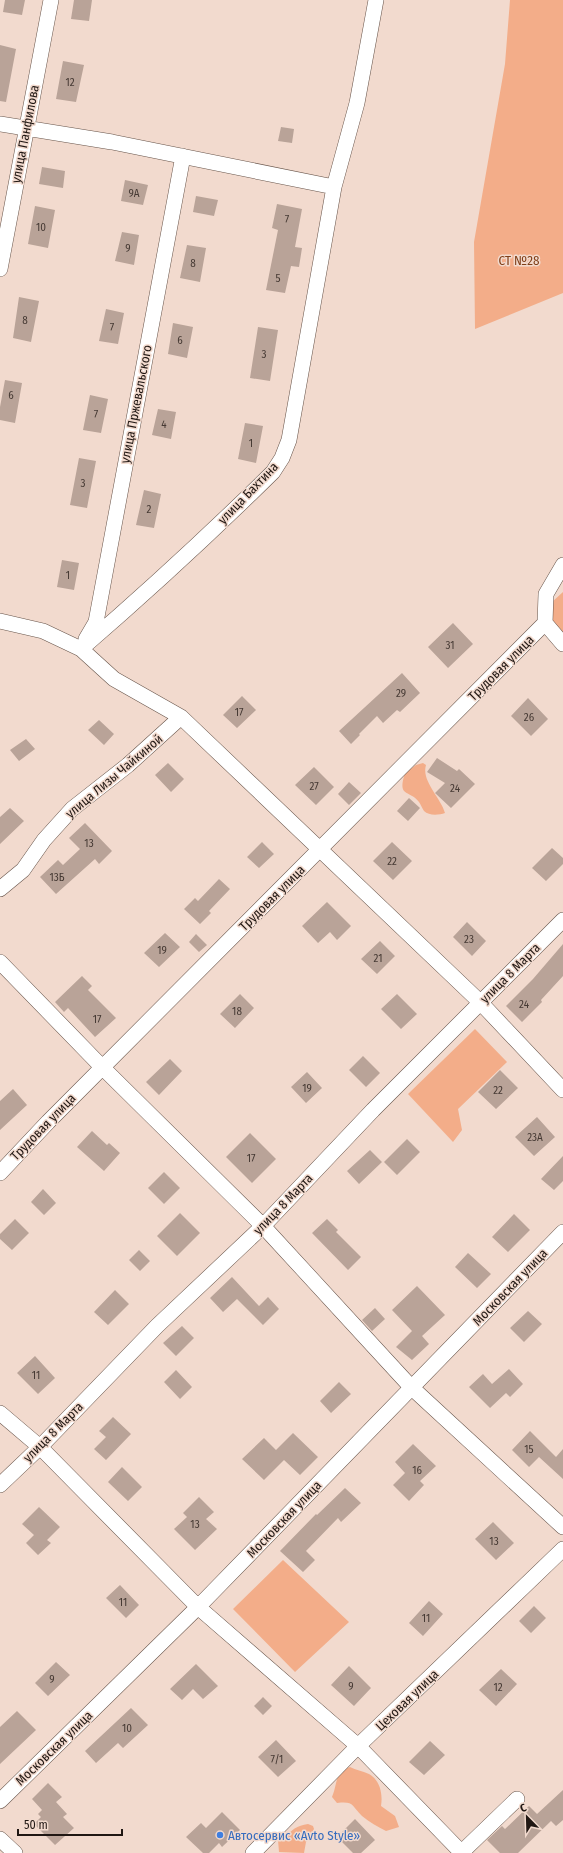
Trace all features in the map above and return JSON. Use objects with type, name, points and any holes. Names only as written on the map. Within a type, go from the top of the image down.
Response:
[{"type":"street","name":"улица Панфилова","points":[[0,269],[51,0]]},
{"type":"street","name":"улица Бахтина","points":[[80,649],[136,602],[268,477],[282,458],[289,440],[334,187],[357,103],[376,0]]},
{"type":"street","points":[[0,124],[112,142],[334,187]]},
{"type":"street","name":"улица Пржевальского","points":[[80,649],[96,622],[183,156]]},
{"type":"street","points":[[563,565],[546,594],[545,623],[563,644]]},
{"type":"street","points":[[0,621],[43,631],[80,649],[114,679],[181,717],[480,1002],[563,1090]]},
{"type":"street","name":"Трудовая улица","points":[[0,1173],[102,1067],[545,623]]},
{"type":"street","name":"улица Лизы Чайкиной","points":[[0,889],[23,870],[44,840],[72,809],[128,765],[181,717]]},
{"type":"street","name":"улица 8 Марта","points":[[0,1485],[40,1447],[158,1326],[263,1226],[373,1110],[563,920]]},
{"type":"street","points":[[0,962],[102,1067],[263,1226],[411,1387],[563,1527]]},
{"type":"street","name":"Московская улица","points":[[0,1801],[198,1607],[563,1232]]},
{"type":"street","points":[[0,1413],[40,1447],[198,1607],[358,1746],[462,1853],[517,1799]]},
{"type":"street","name":"Цеховая улица","points":[[253,1853],[358,1746],[563,1549]]},
{"type":"street","points":[[0,1839],[15,1853]]},
{"type":"green space","name":"СТ №28","points":[[510,0],[563,0],[563,293],[475,329],[474,242],[505,64]]},
{"type":"green space","points":[[563,592],[563,633],[553,622],[548,612],[552,602]]},
{"type":"green space","points":[[423,763],[426,765],[426,777],[445,813],[434,815],[426,813],[415,798],[403,790],[402,786],[405,773],[416,765]]},
{"type":"green space","points":[[475,1029],[507,1062],[458,1109],[462,1130],[453,1142],[408,1094]]},
{"type":"green space","points":[[283,1560],[349,1622],[295,1672],[233,1609]]},
{"type":"green space","points":[[350,1767],[369,1774],[376,1780],[382,1797],[381,1806],[395,1816],[399,1827],[386,1831],[362,1816],[349,1803],[337,1803],[332,1797],[339,1775],[345,1769]]},
{"type":"green space","points":[[308,1824],[313,1826],[314,1829],[306,1842],[304,1853],[279,1852],[278,1840],[285,1839],[295,1828]]},
{"type":"building","points":[[5,0],[25,0],[22,15],[3,12]]},
{"type":"building","points":[[74,0],[92,0],[89,21],[71,19]]},
{"type":"building","points":[[0,45],[16,49],[6,102],[0,101]]},
{"type":"building","points":[[63,61],[84,65],[76,102],[56,99]]},
{"type":"building","points":[[281,127],[294,129],[292,143],[278,141]]},
{"type":"building","points":[[42,167],[65,171],[63,188],[39,184]]},
{"type":"building","points":[[125,180],[148,185],[143,205],[121,201]]},
{"type":"building","points":[[196,196],[218,200],[214,216],[193,212]]},
{"type":"building","points":[[277,204],[302,209],[295,247],[302,248],[299,267],[291,266],[285,293],[266,290],[278,230],[272,228]]},
{"type":"building","points":[[35,206],[55,210],[48,248],[28,244]]},
{"type":"building","points":[[122,232],[139,235],[134,265],[115,261]]},
{"type":"building","points":[[187,245],[206,248],[200,282],[180,278]]},
{"type":"building","points":[[19,297],[39,301],[31,342],[13,338]]},
{"type":"building","points":[[106,309],[124,313],[118,344],[99,341]]},
{"type":"building","points":[[173,323],[193,327],[187,358],[168,354]]},
{"type":"building","points":[[258,327],[278,330],[270,381],[250,378]]},
{"type":"building","points":[[5,380],[22,383],[15,423],[0,420],[0,407]]},
{"type":"building","points":[[90,395],[108,399],[101,433],[83,430]]},
{"type":"building","points":[[158,409],[176,412],[171,439],[152,435]]},
{"type":"building","points":[[245,423],[263,426],[256,463],[238,459]]},
{"type":"building","points":[[79,458],[96,461],[87,508],[70,505]]},
{"type":"building","points":[[144,490],[161,494],[154,528],[136,525]]},
{"type":"building","points":[[62,560],[79,563],[74,590],[57,587]]},
{"type":"building","points":[[453,623],[473,644],[448,668],[428,647]]},
{"type":"building","points":[[402,673],[420,693],[400,712],[397,710],[383,723],[377,716],[351,744],[339,731]]},
{"type":"building","points":[[242,696],[256,710],[237,728],[223,715]]},
{"type":"building","points":[[528,698],[548,719],[531,736],[511,716]]},
{"type":"building","points":[[99,720],[114,734],[104,745],[88,730]]},
{"type":"building","points":[[26,739],[35,749],[19,761],[10,750]]},
{"type":"building","points":[[437,758],[457,771],[459,769],[475,784],[451,808],[435,793],[445,783],[427,772]]},
{"type":"building","points":[[168,763],[184,779],[171,792],[155,775]]},
{"type":"building","points":[[314,767],[334,787],[316,805],[295,785]]},
{"type":"building","points":[[349,782],[361,793],[349,805],[338,794]]},
{"type":"building","points":[[409,798],[420,808],[408,821],[397,811]]},
{"type":"building","points":[[10,808],[24,821],[0,844],[0,817]]},
{"type":"building","points":[[85,823],[112,851],[99,864],[95,859],[56,894],[40,877],[58,860],[63,865],[80,849],[69,838]]},
{"type":"building","points":[[262,842],[274,854],[259,868],[247,857]]},
{"type":"building","points":[[392,842],[412,861],[393,880],[373,861]]},
{"type":"building","points":[[552,848],[563,858],[563,864],[546,881],[532,868]]},
{"type":"building","points":[[219,879],[230,889],[209,911],[211,913],[200,924],[184,909],[195,898],[198,901]]},
{"type":"building","points":[[327,902],[351,926],[337,940],[330,932],[318,943],[302,926]]},
{"type":"building","points":[[467,922],[486,941],[472,956],[453,937]]},
{"type":"building","points":[[165,933],[180,947],[159,967],[144,953]]},
{"type":"building","points":[[196,934],[207,945],[199,952],[189,942]]},
{"type":"building","points":[[380,941],[395,956],[377,974],[361,959]]},
{"type":"building","points":[[563,944],[563,976],[541,1000],[542,1002],[522,1022],[506,1006],[533,979]]},
{"type":"building","points":[[82,976],[92,986],[88,990],[116,1018],[95,1037],[68,1008],[64,1012],[55,1002]]},
{"type":"building","points":[[240,994],[254,1008],[235,1028],[220,1014]]},
{"type":"building","points":[[397,994],[417,1014],[401,1029],[381,1009]]},
{"type":"building","points":[[363,1056],[380,1073],[366,1087],[349,1070]]},
{"type":"building","points":[[170,1059],[182,1071],[159,1095],[146,1082]]},
{"type":"building","points":[[500,1070],[518,1088],[496,1109],[478,1092]]},
{"type":"building","points":[[307,1072],[322,1088],[306,1103],[291,1087]]},
{"type":"building","points":[[13,1089],[27,1105],[0,1130],[0,1101]]},
{"type":"building","points":[[537,1117],[555,1137],[534,1156],[515,1137]]},
{"type":"building","points":[[92,1131],[107,1145],[109,1143],[120,1153],[104,1171],[77,1147]]},
{"type":"building","points":[[250,1133],[276,1159],[252,1183],[226,1157]]},
{"type":"building","points":[[407,1139],[420,1152],[397,1175],[384,1162]]},
{"type":"building","points":[[370,1150],[382,1162],[359,1184],[347,1171]]},
{"type":"building","points":[[563,1156],[563,1181],[554,1190],[541,1179]]},
{"type":"building","points":[[164,1172],[180,1188],[164,1204],[148,1188]]},
{"type":"building","points":[[43,1189],[56,1203],[44,1215],[31,1202]]},
{"type":"building","points":[[180,1213],[200,1233],[177,1256],[157,1236]]},
{"type":"building","points":[[514,1214],[530,1230],[508,1252],[492,1237]]},
{"type":"building","points":[[15,1219],[29,1233],[12,1250],[0,1239],[0,1234]]},
{"type":"building","points":[[327,1219],[338,1230],[336,1232],[361,1257],[348,1270],[312,1233]]},
{"type":"building","points":[[139,1250],[150,1261],[140,1271],[129,1260]]},
{"type":"building","points":[[468,1253],[491,1274],[477,1288],[455,1267]]},
{"type":"building","points":[[232,1277],[259,1306],[268,1297],[279,1309],[263,1325],[237,1299],[223,1312],[210,1298]]},
{"type":"building","points":[[417,1286],[445,1315],[422,1336],[429,1344],[412,1360],[396,1347],[412,1331],[392,1310]]},
{"type":"building","points":[[115,1290],[129,1304],[108,1325],[94,1312]]},
{"type":"building","points":[[375,1308],[385,1319],[372,1331],[362,1320]]},
{"type":"building","points":[[528,1311],[542,1324],[524,1342],[510,1328]]},
{"type":"building","points":[[182,1326],[194,1338],[176,1356],[163,1343]]},
{"type":"building","points":[[35,1356],[55,1378],[38,1394],[17,1373]]},
{"type":"building","points":[[509,1369],[523,1384],[510,1397],[506,1393],[490,1408],[469,1387],[483,1374],[492,1384]]},
{"type":"building","points":[[176,1370],[192,1387],[180,1399],[164,1382]]},
{"type":"building","points":[[339,1382],[351,1394],[331,1413],[320,1401]]},
{"type":"building","points":[[113,1417],[131,1434],[106,1460],[94,1449],[106,1437],[99,1431]]},
{"type":"building","points":[[530,1431],[556,1457],[563,1449],[563,1479],[539,1457],[529,1467],[512,1450]]},
{"type":"building","points":[[293,1433],[318,1457],[300,1475],[284,1460],[264,1480],[242,1459],[264,1438],[276,1450]]},
{"type":"building","points":[[413,1444],[436,1466],[420,1481],[424,1485],[409,1501],[393,1485],[405,1473],[395,1462]]},
{"type":"building","points":[[122,1467],[142,1487],[128,1501],[108,1482]]},
{"type":"building","points":[[345,1488],[361,1503],[341,1522],[338,1518],[306,1551],[315,1560],[303,1572],[280,1551],[316,1514],[317,1515]]},
{"type":"building","points":[[199,1497],[214,1512],[206,1519],[217,1529],[195,1550],[174,1529],[187,1517],[183,1513]]},
{"type":"building","points":[[39,1507],[60,1527],[47,1540],[51,1543],[38,1555],[26,1543],[34,1535],[22,1524]]},
{"type":"building","points":[[493,1522],[514,1543],[496,1560],[475,1539]]},
{"type":"building","points":[[120,1585],[139,1605],[126,1618],[106,1598]]},
{"type":"building","points":[[429,1601],[443,1614],[423,1636],[409,1623]]},
{"type":"building","points":[[534,1606],[546,1618],[531,1633],[519,1621]]},
{"type":"building","points":[[56,1662],[70,1675],[48,1696],[35,1683]]},
{"type":"building","points":[[196,1664],[218,1686],[203,1699],[193,1689],[182,1700],[170,1689]]},
{"type":"building","points":[[349,1666],[371,1688],[354,1706],[331,1685]]},
{"type":"building","points":[[501,1669],[517,1684],[496,1706],[479,1690]]},
{"type":"building","points":[[263,1697],[272,1706],[263,1715],[254,1706]]},
{"type":"building","points":[[131,1708],[148,1725],[123,1748],[118,1743],[96,1763],[85,1751]]},
{"type":"building","points":[[17,1711],[36,1730],[0,1764],[0,1727]]},
{"type":"building","points":[[276,1740],[296,1761],[278,1777],[258,1757]]},
{"type":"building","points":[[430,1741],[445,1755],[424,1775],[409,1762]]},
{"type":"building","points":[[48,1783],[62,1797],[56,1802],[67,1814],[63,1817],[74,1828],[55,1845],[34,1824],[41,1817],[38,1814],[42,1810],[32,1799]]},
{"type":"building","points":[[563,1790],[563,1820],[556,1826],[551,1821],[518,1853],[500,1853],[487,1840],[502,1826],[505,1829],[529,1806],[537,1814]]},
{"type":"building","points":[[222,1812],[240,1830],[222,1847],[219,1843],[209,1853],[203,1853],[186,1837],[201,1823],[206,1828]]},
{"type":"building","points":[[355,1819],[375,1840],[361,1853],[353,1853],[337,1837]]},
{"type":"place","name":"Автосервис «Avto Style»","points":[[220,1835]]}]
